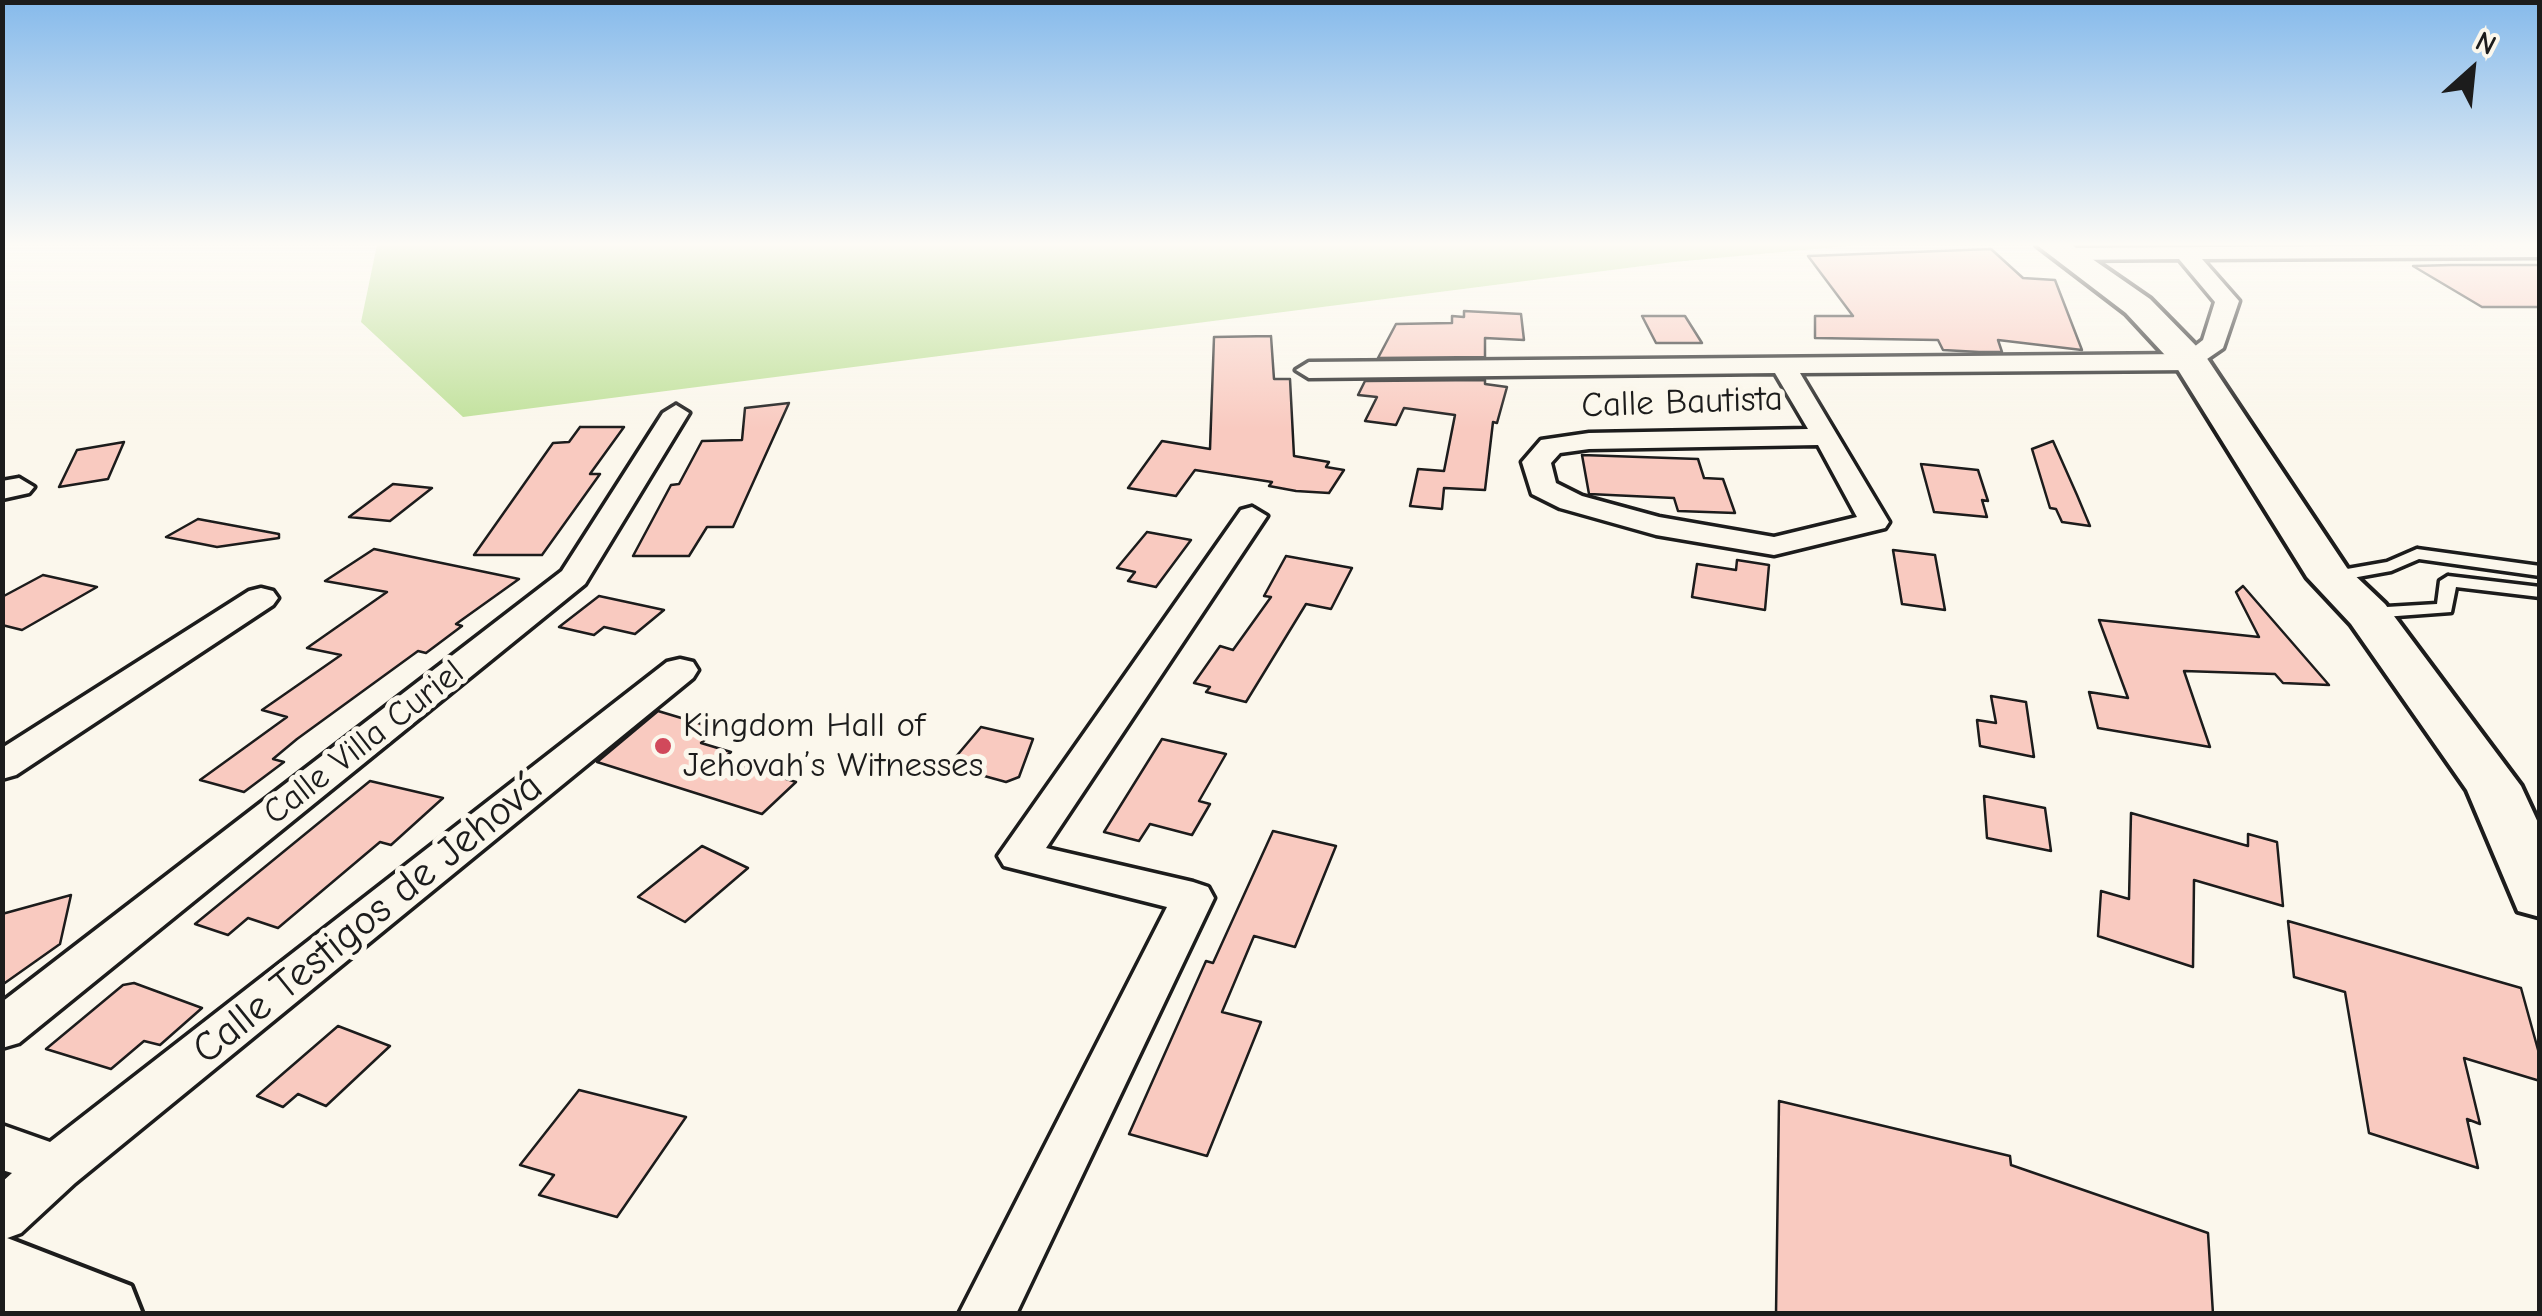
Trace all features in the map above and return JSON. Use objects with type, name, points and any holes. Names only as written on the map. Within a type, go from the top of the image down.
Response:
[{"type":"street","points":[[2138,306],[2191,362],[2330,577],[2368,614],[2493,786],[2540,895]]},
{"type":"street","points":[[1309,370],[2191,362],[2214,343],[2225,306]]},
{"type":"street","name":"Calle Bautista","points":[[1783,366],[1867,503],[1874,522],[1774,546],[1656,526],[1570,502],[1542,488],[1536,462],[1551,446],[1589,441],[1826,437]]},
{"type":"street","name":"Calle Villa Curiel","points":[[2,1029],[574,577],[676,413]]},
{"type":"street","points":[[987,1314],[1193,898],[1019,856],[1252,516]]},
{"type":"street","points":[[2,766],[261,598]]},
{"type":"street","name":"Calle Testigos de Jehová","points":[[2,1216],[57,1167],[680,670]]},
{"type":"street","points":[[2,1146],[57,1167]]},
{"type":"street","points":[[2,1273],[102,1314]]},
{"type":"lane","points":[[2330,577],[2391,566],[2416,554],[2540,571]]},
{"type":"lane","points":[[2368,614],[2444,608],[2448,581],[2540,592]]},
{"type":"green space","points":[[364,306],[1327,306],[463,417],[361,322]]},
{"type":"building","points":[[1846,306],[2065,306],[2082,350],[1998,340],[2002,352],[1979,352],[1943,350],[1938,340],[1815,338],[1815,316],[1853,316]]},
{"type":"building","points":[[1464,311],[1521,314],[1524,340],[1485,338],[1485,357],[1378,358],[1396,324],[1452,323],[1452,316],[1464,317]]},
{"type":"building","points":[[1642,316],[1685,316],[1702,343],[1656,343]]},
{"type":"building","points":[[1271,336],[1274,379],[1290,379],[1294,456],[1329,462],[1326,467],[1344,470],[1329,493],[1296,491],[1269,486],[1272,482],[1195,470],[1176,496],[1128,488],[1162,441],[1210,449],[1214,337]]},
{"type":"building","points":[[1485,380],[1485,384],[1507,387],[1497,423],[1493,422],[1485,490],[1444,488],[1442,509],[1410,506],[1418,469],[1444,471],[1455,415],[1404,408],[1396,425],[1365,421],[1377,397],[1358,395],[1365,381]]},
{"type":"building","points":[[789,403],[733,527],[707,527],[689,556],[633,556],[671,485],[679,484],[702,441],[742,440],[745,408]]},
{"type":"building","points":[[580,427],[624,427],[590,474],[600,474],[542,555],[474,555],[553,443],[569,442]]},
{"type":"building","points":[[2053,441],[2090,526],[2062,522],[2056,509],[2050,508],[2032,449]]},
{"type":"building","points":[[124,442],[108,479],[59,487],[77,450]]},
{"type":"building","points":[[1582,455],[1698,459],[1704,478],[1723,479],[1735,513],[1678,511],[1674,498],[1589,494]]},
{"type":"building","points":[[1921,464],[1978,470],[1988,501],[1982,500],[1987,517],[1934,512]]},
{"type":"building","points":[[393,484],[432,488],[390,521],[349,517]]},
{"type":"building","points":[[198,519],[279,534],[279,538],[217,547],[166,537]]},
{"type":"building","points":[[1147,532],[1191,540],[1156,587],[1128,581],[1135,572],[1117,568]]},
{"type":"building","points":[[374,549],[519,579],[456,624],[462,626],[426,653],[418,651],[297,739],[273,759],[284,762],[244,792],[200,780],[287,717],[262,710],[341,655],[307,648],[387,592],[325,581]]},
{"type":"building","points":[[1893,550],[1935,555],[1945,610],[1902,604]]},
{"type":"building","points":[[1286,556],[1352,568],[1331,609],[1306,604],[1246,702],[1206,692],[1210,687],[1194,683],[1220,646],[1233,650],[1271,597],[1264,596]]},
{"type":"building","points":[[1737,560],[1769,565],[1765,610],[1692,597],[1697,564],[1736,570]]},
{"type":"building","points":[[43,575],[97,587],[22,630],[2,625],[2,597]]},
{"type":"building","points":[[2243,586],[2329,685],[2283,683],[2275,674],[2184,671],[2210,747],[2098,728],[2089,692],[2128,698],[2099,620],[2259,637],[2236,592]]},
{"type":"building","points":[[599,596],[664,610],[635,634],[604,627],[594,635],[559,627]]},
{"type":"building","points":[[1991,696],[2026,702],[2034,757],[1980,746],[1977,720],[1996,723]]},
{"type":"building","points":[[658,711],[718,729],[701,743],[731,752],[723,759],[796,782],[762,814],[597,762]]},
{"type":"building","points":[[981,727],[1033,739],[1019,777],[1006,782],[948,766]]},
{"type":"building","points":[[1162,739],[1226,754],[1199,801],[1210,804],[1192,835],[1150,824],[1139,841],[1104,832]]},
{"type":"building","points":[[370,781],[443,798],[391,845],[380,842],[278,928],[248,918],[228,935],[195,924]]},
{"type":"building","points":[[1984,796],[2045,808],[2051,851],[1987,838]]},
{"type":"building","points":[[2131,813],[2248,846],[2248,834],[2277,842],[2283,906],[2194,880],[2193,967],[2098,936],[2101,891],[2129,899]]},
{"type":"building","points":[[1273,831],[1336,846],[1295,947],[1254,936],[1222,1012],[1261,1022],[1207,1156],[1129,1134],[1206,961],[1213,963]]},
{"type":"building","points":[[702,846],[748,868],[685,922],[638,897]]},
{"type":"building","points":[[71,895],[60,944],[2,985],[2,914]]},
{"type":"building","points":[[2288,921],[2521,988],[2540,1057],[2540,1081],[2464,1058],[2480,1124],[2467,1119],[2478,1168],[2369,1133],[2345,992],[2294,977]]},
{"type":"building","points":[[134,983],[202,1008],[160,1045],[144,1041],[111,1069],[46,1049],[123,985]]},
{"type":"building","points":[[338,1026],[390,1046],[326,1106],[298,1094],[283,1107],[257,1096]]},
{"type":"building","points":[[579,1090],[686,1117],[617,1217],[539,1195],[554,1175],[520,1165]]},
{"type":"building","points":[[1779,1101],[2010,1156],[2011,1165],[2208,1233],[2213,1314],[1776,1314]]},
{"type":"place","name":"Kingdom Hall of Jehovah’s Witnesses","points":[[663,746]]}]
